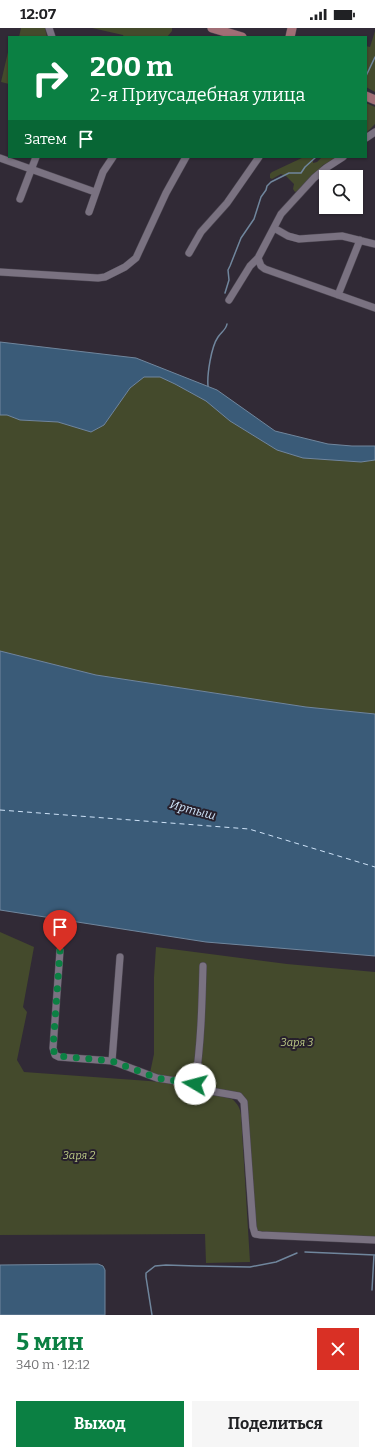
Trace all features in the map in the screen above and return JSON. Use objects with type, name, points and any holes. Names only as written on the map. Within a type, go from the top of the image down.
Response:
[{"type":"main road","points":[[212,28],[239,36]]},
{"type":"street","points":[[0,158],[95,192]]},
{"type":"street","points":[[20,199],[36,158]]},
{"type":"street","points":[[89,212],[103,172],[112,158]]},
{"type":"street","points":[[0,272],[98,278],[105,277],[125,267],[136,258],[166,193],[185,158]]},
{"type":"street","points":[[189,253],[201,232],[227,203],[258,158]]},
{"type":"street","points":[[230,300],[250,266],[258,258],[281,214],[314,178],[341,158]]},
{"type":"street","points":[[274,228],[288,236],[299,239],[342,236],[375,244]]},
{"type":"street","points":[[338,295],[360,240]]},
{"type":"street","points":[[258,258],[261,266],[265,269],[375,308]]},
{"type":"street","points":[[60,951],[53,1048],[55,1055],[112,1061],[157,1078],[195,1084],[199,1089],[239,1096],[244,1102],[253,1227],[255,1234],[261,1236],[375,1240]]},
{"type":"street","points":[[112,1061],[120,957]]},
{"type":"street","points":[[195,1084],[198,1068],[203,966]]},
{"type":"green space","points":[[21,28],[45,28],[47,36],[19,36]]},
{"type":"green space","points":[[92,28],[172,28],[172,31],[168,36],[123,35]]},
{"type":"green space","points":[[375,31],[375,92],[367,88],[367,46],[370,47]]},
{"type":"green space","points":[[8,52],[8,84],[1,82]]},
{"type":"green space","points":[[367,103],[375,107],[375,124],[367,132]]},
{"type":"green space","points":[[302,158],[313,158],[313,163],[317,162],[321,158],[336,158],[323,165],[316,175],[300,190],[295,192],[293,189],[294,184],[286,176],[281,174],[272,179],[270,178],[270,174]]},
{"type":"green space","points":[[144,377],[160,377],[206,401],[230,421],[277,450],[303,458],[361,462],[375,460],[375,714],[306,707],[96,675],[0,651],[0,415],[7,415],[20,420],[58,422],[91,432],[104,425],[130,388]]},
{"type":"green space","name":"Заря 2","points":[[0,932],[34,947],[23,1007],[27,1012],[17,1060],[24,1072],[189,1085],[195,1090],[232,1099],[237,1104],[241,1115],[250,1262],[206,1263],[205,1234],[0,1235]]},
{"type":"green space","name":"Заря 3","points":[[156,947],[287,964],[375,972],[375,1238],[261,1232],[257,1230],[244,1097],[203,1088],[150,1073],[154,1054],[154,977]]},
{"type":"water","points":[[0,342],[136,358],[217,390],[275,431],[328,444],[375,446],[375,460],[361,462],[303,458],[277,450],[230,421],[206,401],[160,377],[144,377],[130,388],[104,425],[91,432],[58,422],[20,420],[7,415],[0,415]]},
{"type":"water","name":"Иртыш","points":[[0,651],[96,675],[306,707],[375,714],[375,956],[206,942],[0,910]]},
{"type":"water","points":[[98,1264],[103,1266],[105,1270],[105,1315],[0,1315],[0,1265]]},
{"type":"waterway","points":[[367,74],[375,57]]},
{"type":"waterway","points":[[225,293],[229,280],[228,270],[241,238],[254,219],[261,197],[267,186],[271,182],[289,173],[301,173],[315,158]]},
{"type":"waterway","points":[[208,386],[209,368],[213,347],[218,337],[226,328],[227,324]]},
{"type":"waterway","points":[[305,1252],[375,1255]]},
{"type":"waterway","points":[[152,1315],[146,1273],[155,1266],[250,1267],[276,1262],[297,1253]]},
{"type":"waterway","points":[[372,1290],[374,1255]]},
{"type":"ferry route","points":[[0,810],[249,829],[375,867]]},
{"type":"route","points":[[60,951],[53,1048],[55,1055],[112,1061],[157,1078],[195,1084]]}]
